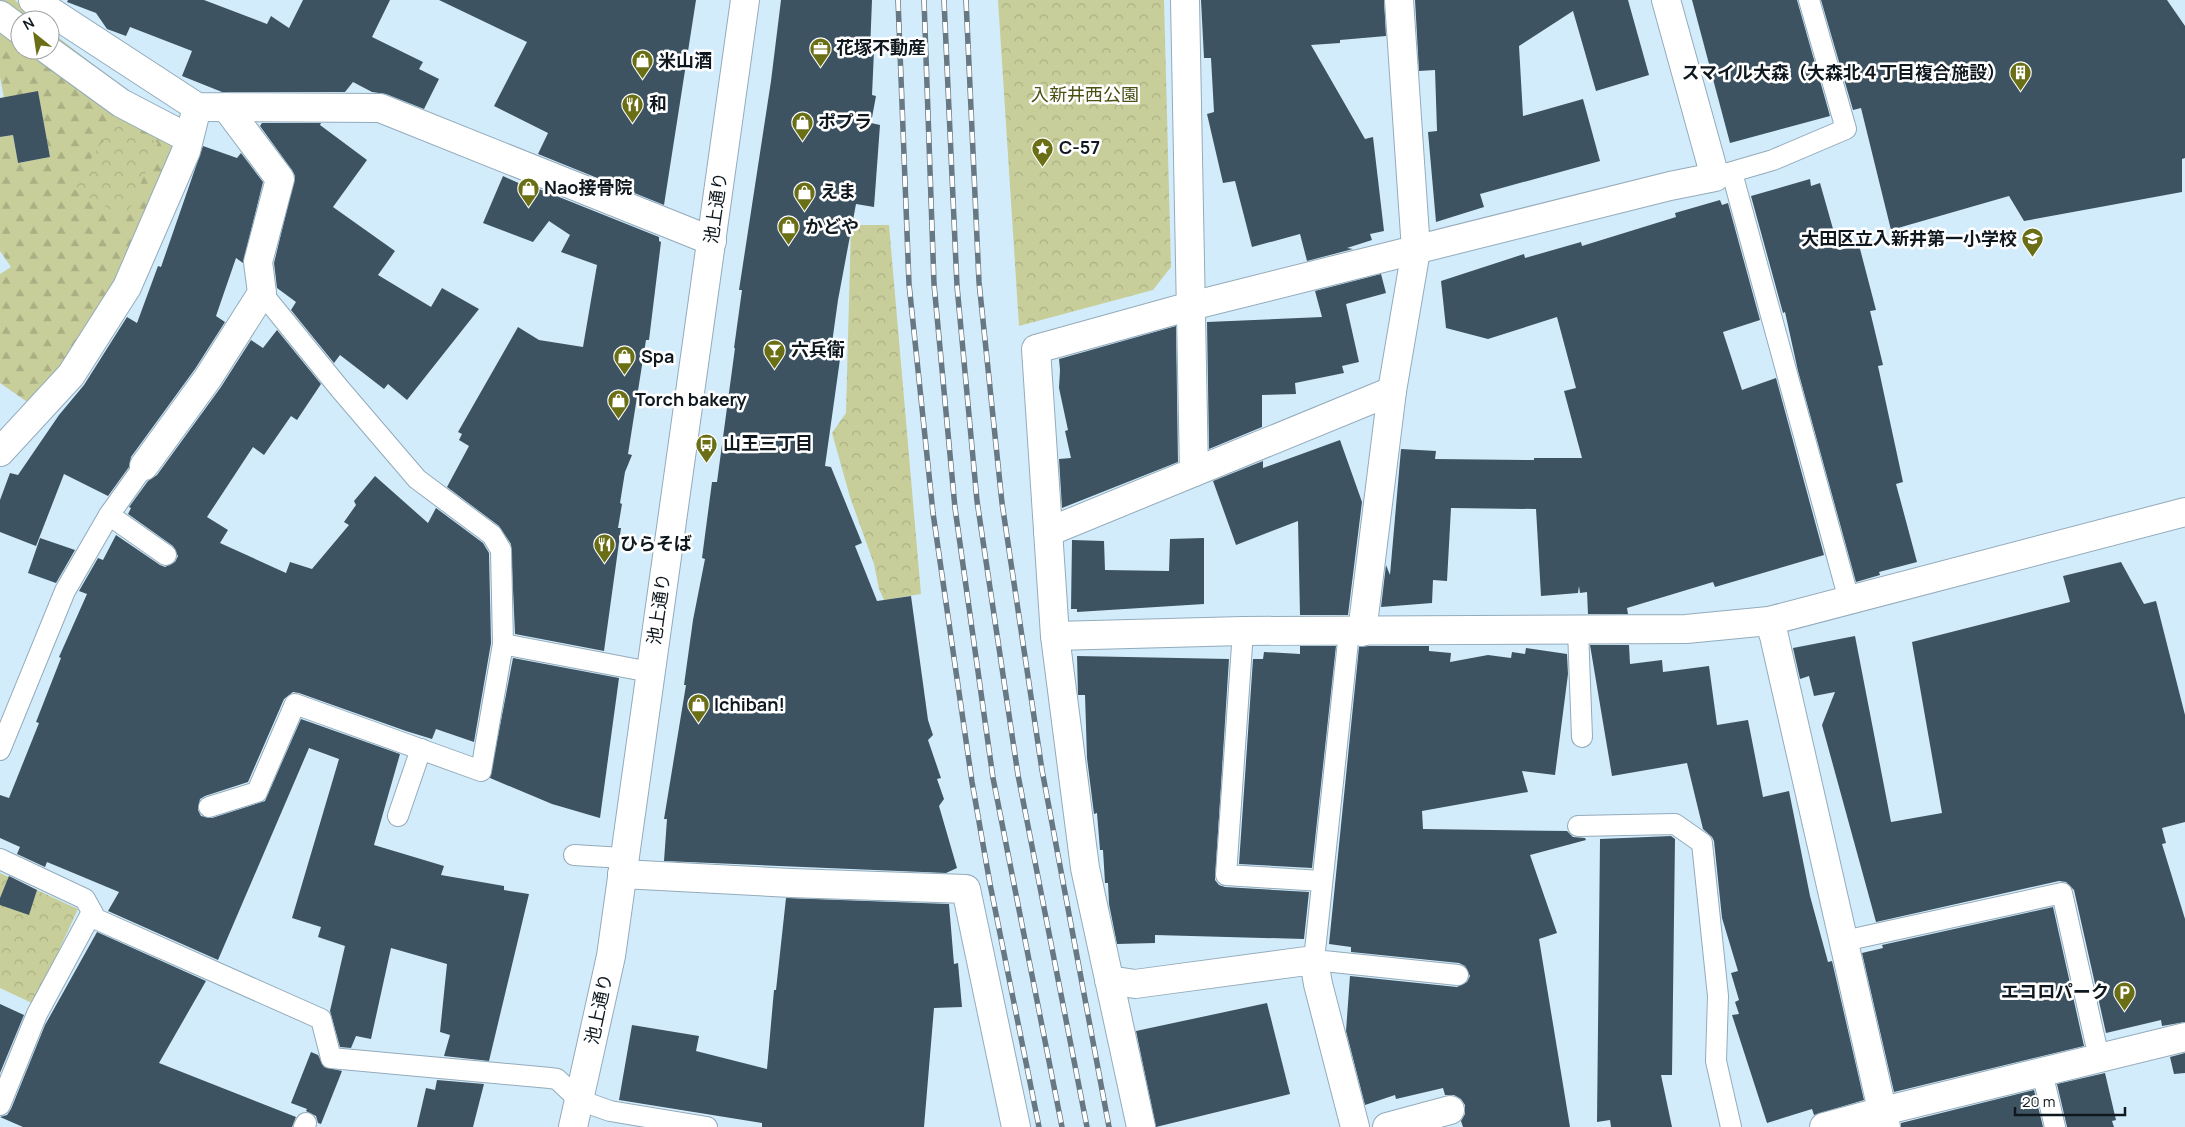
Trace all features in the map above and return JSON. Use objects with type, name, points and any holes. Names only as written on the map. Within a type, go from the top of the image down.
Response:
[{"type":"street","points":[[33,0],[197,107],[380,108],[712,241]]},
{"type":"street","name":"池上通り","points":[[573,1127],[610,956],[745,0]]},
{"type":"street","points":[[1185,0],[1194,472]]},
{"type":"street","points":[[1355,632],[1396,406],[1416,250],[1399,0]]},
{"type":"street","points":[[1140,1127],[1085,868],[1055,636],[1036,349],[1191,306],[1670,186],[1723,175],[1666,0]]},
{"type":"street","points":[[60,59],[121,103],[188,138]]},
{"type":"street","points":[[0,452],[71,375],[127,287],[186,151],[197,107]]},
{"type":"street","points":[[144,466],[208,378],[262,293],[258,262],[280,179],[226,107]]},
{"type":"street","points":[[1048,532],[1194,472],[1396,406]]},
{"type":"street","points":[[1055,636],[1243,631],[1355,632],[1686,629],[1769,621],[2185,512]]},
{"type":"street","points":[[1769,621],[1885,1119]]},
{"type":"street","points":[[622,866],[791,883],[966,889],[1016,1127]]},
{"type":"street","points":[[1109,980],[1135,984],[1314,960],[1355,1127]]},
{"type":"street","points":[[1824,1127],[1885,1119],[2042,1072],[2185,1037]]},
{"type":"street","points":[[1387,1127],[1450,1110]]},
{"type":"lane","points":[[1809,0],[1846,129],[1773,160],[1723,175],[1849,600]]},
{"type":"lane","points":[[209,807],[257,792],[295,704],[481,771],[503,644],[501,550],[492,535],[417,479],[340,390],[262,293]]},
{"type":"lane","points":[[0,750],[65,591],[109,515],[144,466]]},
{"type":"lane","points":[[109,515],[166,555]]},
{"type":"lane","points":[[1578,630],[1582,737]]},
{"type":"lane","points":[[1243,631],[1226,875],[1322,881]]},
{"type":"lane","points":[[1355,632],[1322,881],[1314,960],[1458,975]]},
{"type":"lane","points":[[503,644],[650,672]]},
{"type":"lane","points":[[398,816],[421,749]]},
{"type":"lane","points":[[1578,826],[1675,824],[1702,843],[1718,996],[1716,1062],[1731,1127]]},
{"type":"lane","points":[[574,855],[622,866]]},
{"type":"lane","points":[[0,859],[85,899],[96,919],[321,1019],[331,1058],[557,1079],[579,1100],[610,1111],[707,1127]]},
{"type":"lane","points":[[1844,941],[2062,893],[2099,1058]]},
{"type":"lane","points":[[0,1105],[37,1014],[92,912]]},
{"type":"lane","points":[[2042,1072],[2055,1127]]},
{"type":"green space","points":[[0,0],[15,0],[26,10],[10,10],[10,60],[60,60],[60,39],[160,116],[180,146],[122,289],[33,406],[0,383],[0,274],[11,267],[0,251],[0,137],[13,135],[18,163],[50,157],[38,92],[4,98],[0,77]]},
{"type":"green space","name":"入新井西公園","points":[[998,0],[1164,0],[1171,267],[1153,290],[1019,326]]},
{"type":"green space","points":[[117,119],[158,143],[126,218],[72,188]]},
{"type":"green space","points":[[851,225],[889,225],[921,594],[884,600],[879,589],[874,564],[850,497],[832,433],[846,413]]},
{"type":"green space","points":[[0,873],[78,909],[34,1004],[0,988]]},
{"type":"building","points":[[68,0],[204,0],[267,24],[271,16],[289,28],[303,0],[390,0],[372,37],[423,62],[419,69],[439,79],[424,109],[386,94],[372,92],[353,82],[345,92],[222,92],[182,76],[192,51],[130,27],[126,36],[107,29],[96,13],[67,2]]},
{"type":"building","points":[[439,0],[696,0],[664,205],[538,154],[548,133],[494,106],[527,42]]},
{"type":"building","points":[[781,0],[872,0],[870,51],[874,51],[872,95],[876,96],[871,123],[880,125],[874,207],[856,204],[832,343],[842,345],[825,466],[831,467],[862,543],[855,546],[877,601],[911,596],[928,720],[933,735],[928,740],[941,778],[937,779],[944,799],[939,806],[957,868],[946,873],[664,861],[667,819],[664,819],[686,685],[684,685],[693,620],[705,559],[702,558],[712,482],[717,482],[742,290],[739,290],[771,81]]},
{"type":"building","points":[[1201,0],[1384,0],[1386,36],[1340,40],[1340,43],[1311,45],[1365,139],[1373,137],[1384,231],[1370,234],[1372,240],[1347,248],[1353,249],[1307,261],[1300,234],[1252,247],[1235,181],[1223,183],[1207,114],[1214,112],[1211,58],[1204,58]]},
{"type":"building","points":[[1415,0],[1628,0],[1649,75],[1596,91],[1573,11],[1519,46],[1523,116],[1583,99],[1600,161],[1480,194],[1484,207],[1436,222],[1428,132],[1437,131],[1435,70],[1419,71]]},
{"type":"building","points":[[1692,0],[1797,0],[1830,116],[1730,143]]},
{"type":"building","name":"スマイル大森（大森北４丁目複合施設）","points":[[1821,0],[2167,0],[2185,26],[2185,158],[2182,159],[2182,192],[2024,221],[2009,196],[1891,230],[1861,108],[1853,110]]},
{"type":"building","points":[[38,91],[50,157],[18,163],[13,135],[0,137],[0,98]]},
{"type":"building","points":[[262,123],[321,123],[320,125],[367,160],[333,207],[395,251],[378,275],[431,307],[442,288],[479,309],[407,400],[388,384],[384,389],[340,355],[334,363],[291,310],[296,302],[277,288],[274,263],[295,176],[260,126]]},
{"type":"building","points":[[203,146],[237,158],[241,153],[263,182],[243,263],[236,258],[216,316],[225,322],[195,369],[131,457],[129,467],[108,496],[64,474],[36,546],[0,532],[0,500],[10,473],[18,475],[59,415],[84,385],[127,317],[137,323],[158,266],[161,267]]},
{"type":"building","points":[[503,176],[659,237],[661,242],[649,340],[646,340],[628,454],[632,455],[625,472],[620,503],[622,504],[618,528],[621,528],[604,651],[515,634],[511,544],[499,526],[447,487],[469,446],[459,440],[462,434],[458,432],[518,327],[539,340],[583,347],[597,265],[561,252],[570,235],[549,221],[533,242],[483,223]]},
{"type":"building","points":[[1810,179],[1811,186],[1820,183],[1839,250],[1859,245],[1876,310],[1870,311],[1883,365],[1878,366],[1903,482],[1896,484],[1917,562],[1879,572],[1880,575],[1856,582],[1798,371],[1785,312],[1783,313],[1751,196]]},
{"type":"building","points":[[1720,200],[1722,205],[1728,203],[1760,320],[1723,332],[1742,390],[1776,378],[1824,555],[1715,587],[1713,582],[1627,608],[1628,614],[1588,614],[1587,592],[1580,593],[1579,586],[1578,593],[1541,596],[1536,509],[1451,508],[1447,581],[1433,580],[1432,603],[1381,607],[1386,565],[1390,575],[1401,449],[1436,451],[1435,459],[1534,460],[1534,458],[1582,458],[1564,391],[1576,388],[1557,317],[1488,339],[1446,328],[1441,281],[1524,254],[1525,258],[1581,242],[1582,246],[1676,217],[1675,213]]},
{"type":"building","points":[[1381,274],[1386,293],[1346,304],[1359,362],[1342,366],[1344,373],[1295,383],[1296,394],[1262,395],[1262,427],[1209,449],[1207,322],[1322,317],[1315,291]]},
{"type":"building","points":[[1176,326],[1178,462],[1062,508],[1059,459],[1071,458],[1065,431],[1068,430],[1059,388],[1059,359]]},
{"type":"building","points":[[277,330],[321,384],[297,420],[291,416],[264,455],[253,447],[207,517],[228,530],[220,543],[286,573],[290,562],[312,569],[349,525],[344,522],[356,505],[354,501],[375,476],[428,523],[436,508],[483,543],[489,553],[491,643],[474,742],[436,729],[432,739],[293,692],[284,699],[248,782],[205,796],[200,799],[198,810],[201,816],[212,818],[265,801],[301,719],[400,754],[374,845],[444,866],[441,875],[504,886],[504,890],[529,894],[489,1061],[444,1056],[450,1035],[440,1032],[447,964],[391,948],[371,1039],[356,1036],[351,1048],[340,1047],[330,1011],[345,946],[318,937],[321,927],[292,918],[339,759],[309,748],[218,960],[108,911],[119,892],[47,862],[45,867],[17,854],[20,847],[0,838],[0,795],[9,798],[39,723],[36,722],[61,658],[59,657],[87,594],[79,591],[98,558],[103,560],[116,535],[160,565],[165,567],[175,562],[178,556],[173,546],[128,514],[131,508],[129,507],[148,481],[157,475],[221,387],[251,340],[263,348]]},
{"type":"building","points":[[1340,440],[1362,502],[1348,615],[1300,615],[1298,521],[1236,545],[1213,481],[1263,461],[1263,468]]},
{"type":"building","points":[[40,538],[75,550],[56,583],[28,573]]},
{"type":"building","points":[[1204,538],[1204,604],[1077,612],[1077,609],[1071,609],[1072,540],[1104,541],[1105,570],[1169,571],[1170,539]]},
{"type":"building","points":[[2121,562],[2144,604],[2156,601],[2185,715],[2185,822],[2162,828],[2166,843],[2162,844],[2185,919],[2185,1022],[2162,1026],[2161,1020],[2106,1033],[2074,890],[2066,882],[2059,881],[1876,922],[1822,725],[1835,692],[1814,696],[1809,676],[1800,679],[1793,648],[1855,636],[1891,822],[1942,813],[1912,642],[2070,602],[2063,576]]},
{"type":"building","points":[[1590,645],[1629,645],[1630,664],[1662,660],[1663,672],[1709,666],[1717,725],[1748,720],[1763,797],[1789,791],[1810,896],[1828,962],[1832,961],[1864,1100],[1814,1115],[1812,1109],[1767,1123],[1732,1015],[1739,1014],[1735,1002],[1739,1000],[1731,973],[1738,971],[1722,918],[1714,841],[1703,829],[1687,763],[1612,776]]},
{"type":"building","points":[[1300,646],[1336,646],[1312,868],[1239,864],[1253,659],[1263,659],[1264,652],[1300,654]]},
{"type":"building","points":[[1429,646],[1429,651],[1451,653],[1450,662],[1488,655],[1511,658],[1512,652],[1525,654],[1526,648],[1567,654],[1568,674],[1555,775],[1522,771],[1528,792],[1422,811],[1423,829],[1567,831],[1573,837],[1585,838],[1586,840],[1530,855],[1557,933],[1539,939],[1570,1127],[1463,1127],[1461,1121],[1465,1114],[1465,1105],[1461,1099],[1454,1095],[1445,1095],[1443,1088],[1396,1099],[1395,1095],[1365,1105],[1346,1031],[1350,976],[1457,987],[1467,982],[1470,976],[1465,966],[1459,963],[1351,952],[1351,947],[1329,944],[1359,647]]},
{"type":"building","points":[[1077,656],[1229,659],[1215,880],[1219,885],[1225,887],[1309,892],[1304,939],[1155,935],[1155,943],[1117,944],[1109,904],[1108,883],[1105,883],[1103,850],[1100,850],[1097,813],[1094,814],[1087,758],[1085,695],[1078,695]]},
{"type":"building","points":[[513,658],[619,678],[600,818],[552,804],[490,778]]},
{"type":"building","points":[[1671,836],[1675,839],[1672,1075],[1661,1075],[1672,1127],[1611,1127],[1610,1120],[1597,1122],[1600,839]]},
{"type":"building","points":[[9,876],[37,890],[29,915],[0,905],[0,898]]},
{"type":"building","points":[[786,898],[949,904],[954,964],[958,963],[962,1007],[934,1008],[924,1127],[762,1127],[762,1123],[619,1100],[632,1025],[699,1036],[696,1051],[767,1069],[774,990],[776,990]]},
{"type":"building","points":[[2053,907],[2084,1046],[1894,1092],[1862,953],[1883,948],[1882,945]]},
{"type":"building","points":[[97,932],[206,981],[159,1063],[296,1117],[292,1127],[23,1127],[0,1117],[7,1115],[11,1109],[45,1025]]},
{"type":"building","points":[[1267,1003],[1290,1094],[1156,1127],[1136,1031]]},
{"type":"building","points":[[0,1004],[24,1015],[0,1073]]},
{"type":"building","points":[[311,1052],[318,1055],[324,1067],[342,1071],[321,1124],[318,1123],[316,1116],[306,1111],[307,1109],[291,1103]]},
{"type":"building","points":[[2185,1053],[2185,1073],[2174,1074],[2170,1057]]},
{"type":"building","points":[[2105,1073],[2116,1120],[2112,1121],[2114,1127],[2067,1127],[2057,1084]]},
{"type":"building","points":[[437,1080],[484,1084],[473,1127],[417,1127],[426,1088],[435,1090]]},
{"type":"building","points":[[2034,1090],[2043,1127],[1901,1127],[1901,1123]]},
{"type":"railway","points":[[898,0],[909,284],[933,513],[972,782],[990,884],[1039,1127]]},
{"type":"railway","points":[[924,0],[934,284],[955,508],[993,778],[1062,1127]]},
{"type":"railway","points":[[944,0],[957,286],[977,501],[1018,775],[1087,1127]]},
{"type":"railway","points":[[966,0],[979,282],[1002,503],[1042,770],[1109,1127]]},
{"type":"place","name":"花塚不動産","points":[[820,67]]},
{"type":"place","name":"米山酒","points":[[642,80]]},
{"type":"place","name":"スマイル大森（大森北４丁目複合施設）","points":[[2021,92]]},
{"type":"place","name":"和","points":[[633,123]]},
{"type":"place","name":"ポプラ","points":[[802,141]]},
{"type":"place","name":"C-57","points":[[1043,167]]},
{"type":"place","name":"Nao接骨院","points":[[528,207]]},
{"type":"place","name":"えま","points":[[804,211]]},
{"type":"place","name":"かどや","points":[[789,246]]},
{"type":"place","name":"大田区立入新井第一小学校","points":[[2033,258]]},
{"type":"place","name":"六兵衛","points":[[775,369]]},
{"type":"place","name":"Spa","points":[[625,376]]},
{"type":"place","name":"Torch bakery","points":[[619,419]]},
{"type":"place","name":"山王三丁目","points":[[707,463]]},
{"type":"place","name":"ひらそば","points":[[604,563]]},
{"type":"place","name":"Ichiban!","points":[[698,724]]},
{"type":"place","name":"エコロパーク","points":[[2125,1011]]}]
